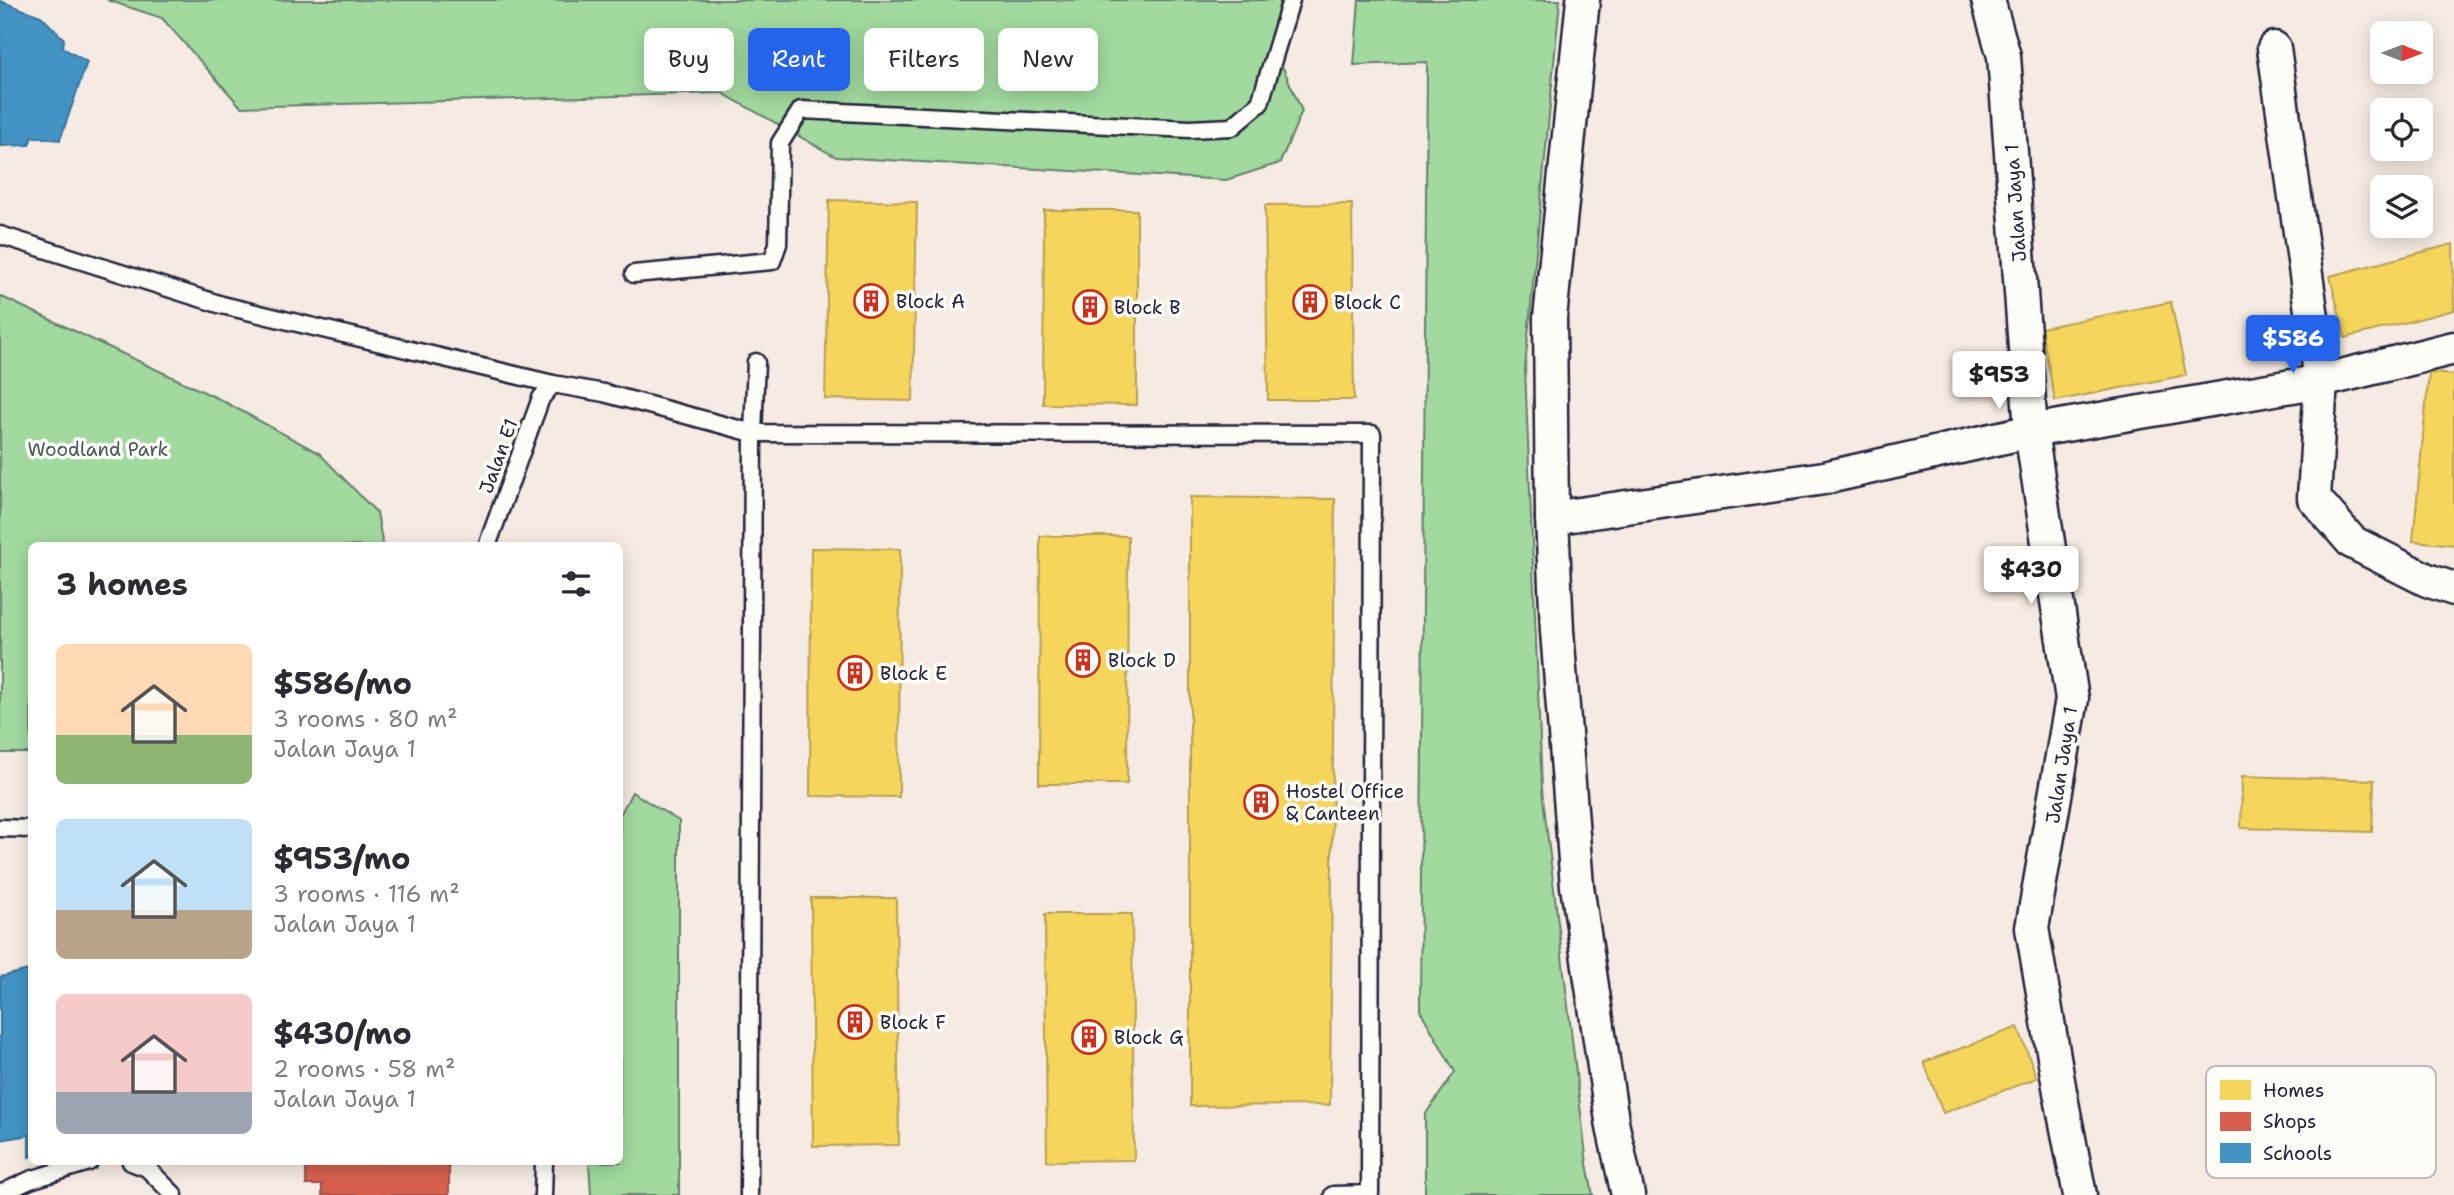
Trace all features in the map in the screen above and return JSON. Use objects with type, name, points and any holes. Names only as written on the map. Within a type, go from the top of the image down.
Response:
[{"type":"street","points":[[1583,0],[1550,318],[1552,518],[1557,631],[1577,886],[1613,1126],[1628,1195]]},
{"type":"street","name":"Jalan Jaya 1","points":[[1988,0],[2004,56],[2031,431],[2072,699],[2032,928],[2080,1195]]},
{"type":"street","points":[[2274,48],[2321,381],[2314,498],[2352,542],[2427,580],[2454,589]]},
{"type":"street","points":[[1552,518],[1825,478],[2031,431],[2321,381],[2454,348]]},
{"type":"lane","points":[[634,274],[772,261],[778,244],[780,143],[801,110],[1190,129],[1231,127],[1260,103],[1291,0]]},
{"type":"lane","points":[[0,235],[222,305],[554,384],[604,393],[753,433],[1372,434],[1370,1194],[1333,1195]]},
{"type":"lane","points":[[749,1195],[755,362]]},
{"type":"lane","name":"Jalan E1","points":[[488,542],[541,398],[554,384]]},
{"type":"lane","points":[[0,828],[28,829]]},
{"type":"lane","points":[[0,1194],[30,1180],[79,1165]]},
{"type":"lane","points":[[139,1165],[147,1168],[174,1195]]},
{"type":"lane","points":[[543,1195],[544,1165]]},
{"type":"green space","points":[[107,0],[1280,0],[1272,43],[1302,111],[1280,163],[1226,180],[836,157],[722,93],[241,107],[162,18]]},
{"type":"green space","points":[[1359,0],[1560,0],[1525,368],[1542,789],[1593,1195],[1425,1195],[1425,1115],[1455,1072],[1420,1010],[1427,62],[1354,65]]},
{"type":"green space","name":"Woodland Park","points":[[0,296],[221,400],[319,453],[377,513],[382,542],[28,542],[28,753],[0,753]]},
{"type":"green space","points":[[632,792],[679,821],[679,1195],[591,1195],[589,1165],[623,1165],[623,809]]},
{"type":"building: Homes","name":"Block A","points":[[829,200],[917,202],[913,401],[825,399]]},
{"type":"building: Homes","name":"Block C","points":[[1352,204],[1354,400],[1268,400],[1265,205]]},
{"type":"building: Homes","name":"Block B","points":[[1044,210],[1137,210],[1137,405],[1043,404]]},
{"type":"building: Homes","points":[[2453,244],[2454,310],[2345,338],[2330,276]]},
{"type":"building: Homes","points":[[2171,302],[2186,375],[2055,401],[2041,328]]},
{"type":"building: Homes","points":[[2429,373],[2454,375],[2454,545],[2413,541]]},
{"type":"building: Homes","name":"Hostel Office & Canteen","points":[[1190,497],[1335,499],[1330,1105],[1190,1106]]},
{"type":"building: Homes","name":"Block D","points":[[1040,536],[1128,536],[1127,784],[1039,784]]},
{"type":"building: Homes","name":"Block E","points":[[811,548],[900,549],[899,797],[810,796]]},
{"type":"building: Homes","points":[[2242,776],[2374,780],[2372,832],[2241,828]]},
{"type":"building: Homes","name":"Block F","points":[[811,898],[896,898],[899,1145],[813,1146]]},
{"type":"building: Homes","name":"Block G","points":[[1045,914],[1132,914],[1134,1160],[1047,1161]]},
{"type":"building: Homes","points":[[2018,1027],[2037,1078],[1943,1113],[1924,1062]]},
{"type":"building: Shops","points":[[306,1165],[449,1165],[449,1195],[322,1195],[322,1185],[306,1185]]},
{"type":"building: Schools","points":[[0,1],[41,16],[64,39],[63,48],[87,62],[60,140],[32,137],[29,145],[0,146]]},
{"type":"building: Schools","points":[[28,970],[28,1135],[0,1140],[0,977]]},
{"type":"place","name":"Block A","points":[[871,301]]},
{"type":"place","name":"Block C","points":[[1310,302]]},
{"type":"place","name":"Block B","points":[[1090,307]]},
{"type":"place","name":"Block D","points":[[1083,660]]},
{"type":"place","name":"Block E","points":[[855,673]]},
{"type":"place","name":"Hostel Office & Canteen","points":[[1261,802]]},
{"type":"place","name":"Block F","points":[[855,1022]]},
{"type":"place","name":"Block G","points":[[1089,1037]]}]
